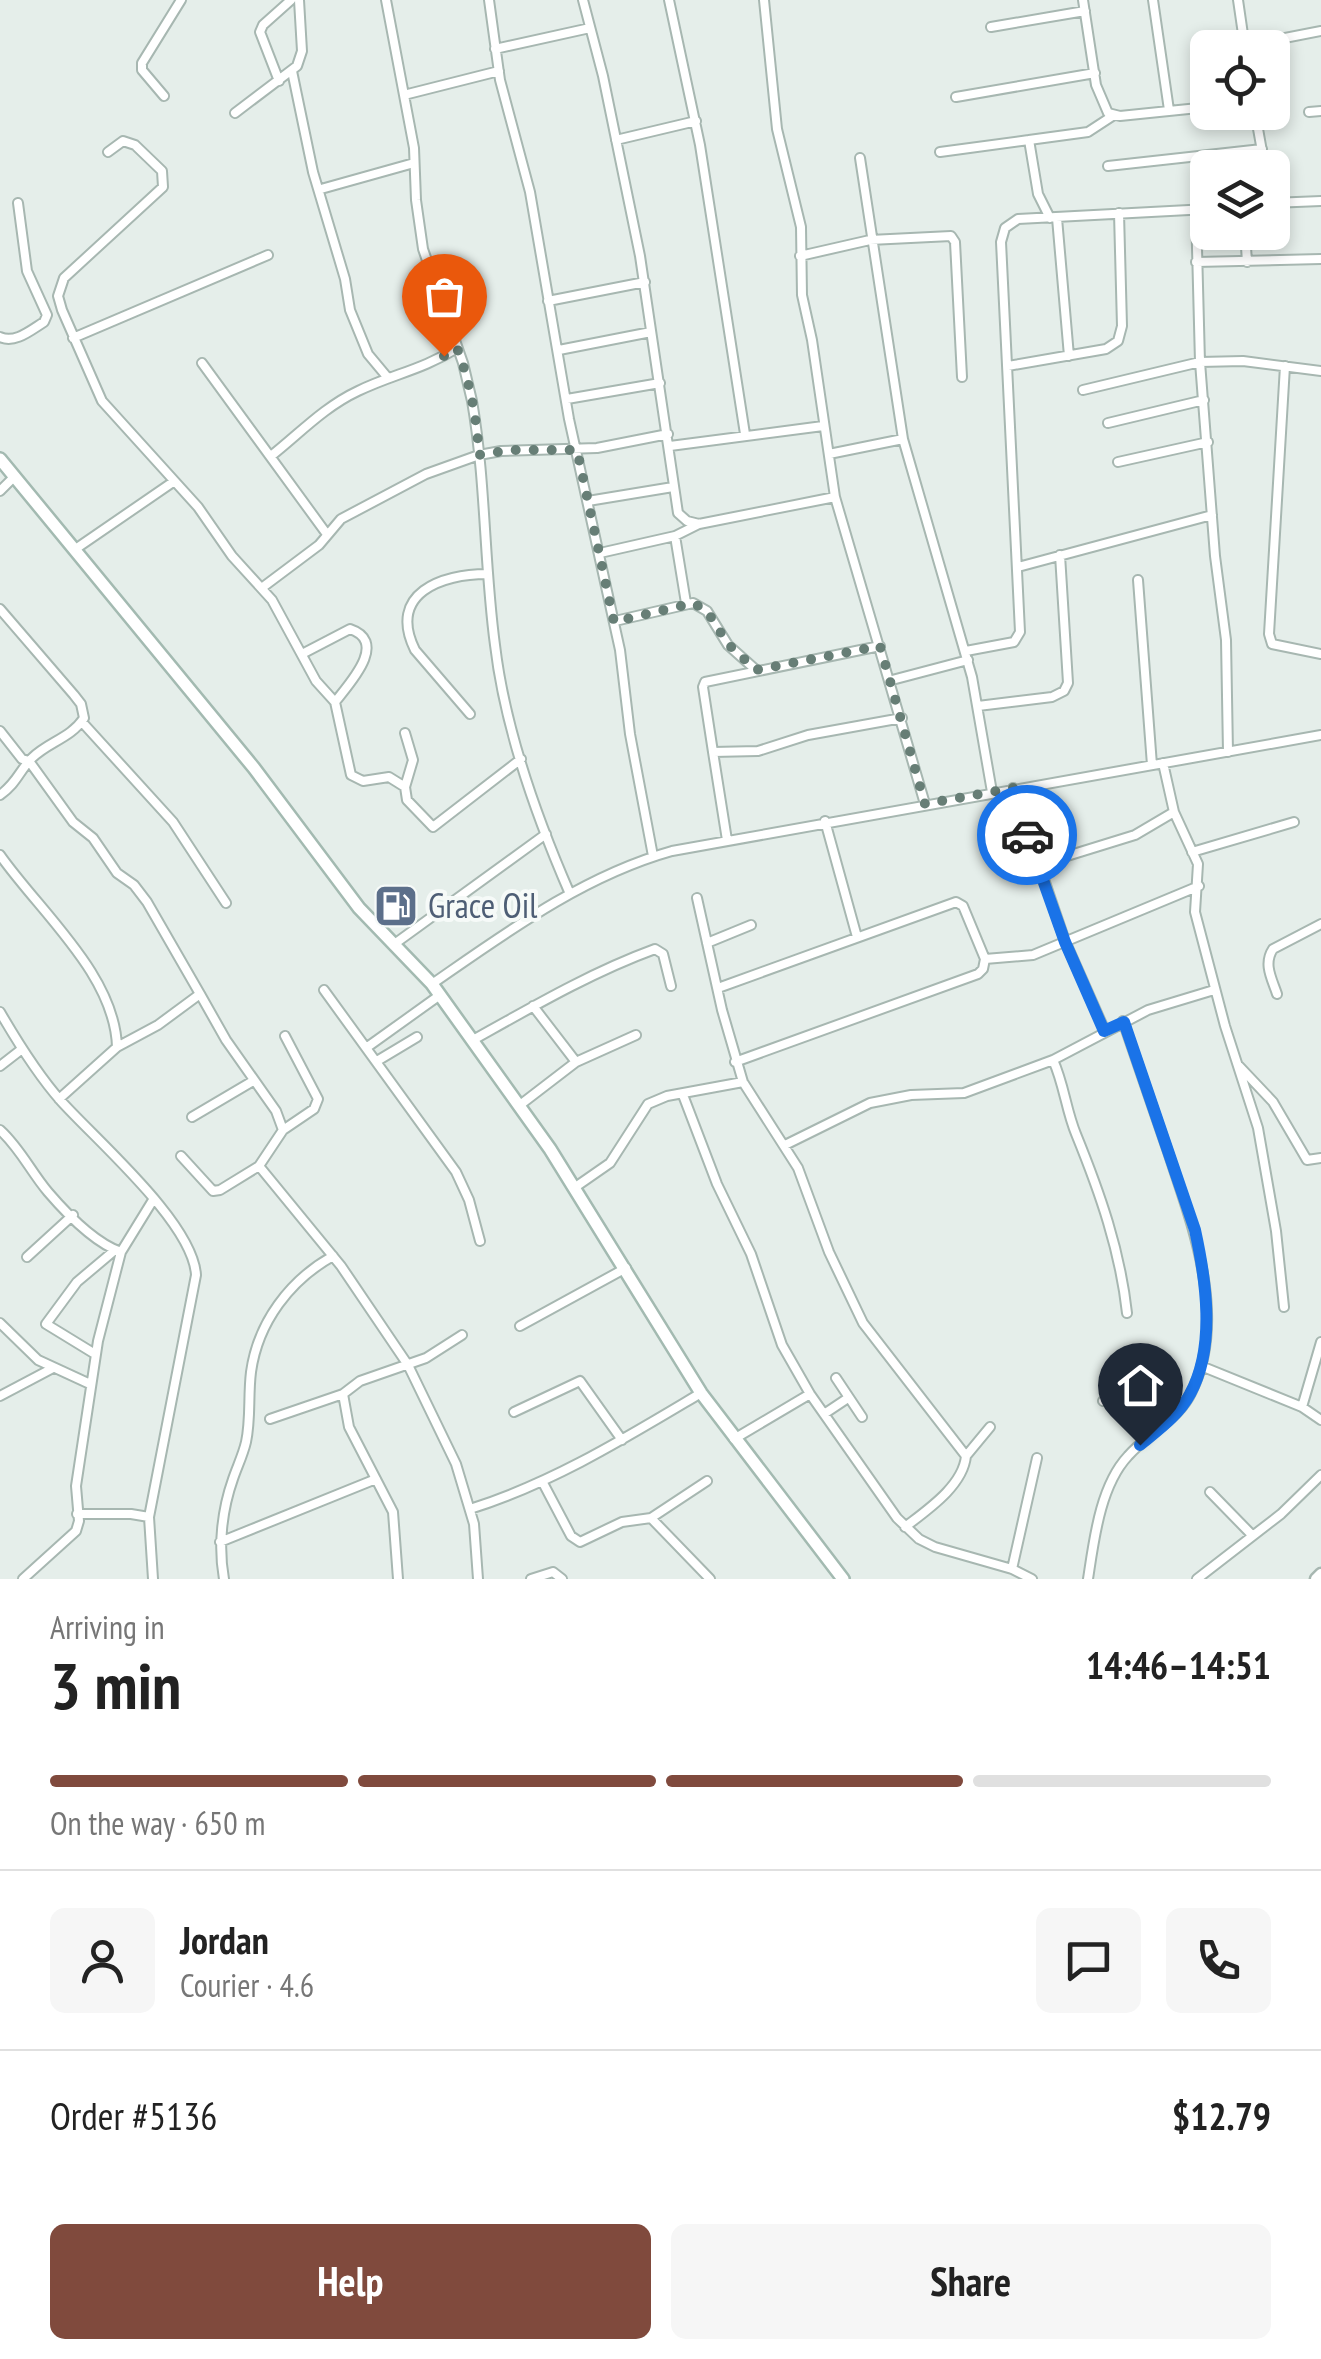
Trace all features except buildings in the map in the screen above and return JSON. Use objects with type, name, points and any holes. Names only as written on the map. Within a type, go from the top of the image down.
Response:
[{"type":"main road","points":[[0,459],[246,758],[339,883],[432,984],[520,1105],[626,1268],[701,1393],[843,1579]]},
{"type":"street","points":[[164,96],[142,70],[142,63],[181,0]]},
{"type":"street","points":[[279,81],[260,32],[290,0]]},
{"type":"street","points":[[235,113],[292,71],[302,52],[300,0]]},
{"type":"street","points":[[386,0],[404,95],[424,249],[472,401],[499,675],[521,759],[570,894]]},
{"type":"street","points":[[489,0],[498,71],[530,192],[567,399],[614,622],[653,856]]},
{"type":"street","points":[[583,0],[645,282],[678,513],[686,521],[699,524]]},
{"type":"street","points":[[669,0],[696,121],[745,434]]},
{"type":"street","points":[[764,0],[776,129],[800,227],[802,294],[836,497],[925,804]]},
{"type":"street","points":[[1083,0],[1094,73],[1104,109],[1114,115]]},
{"type":"street","points":[[1152,0],[1169,110]]},
{"type":"street","points":[[1238,0],[1243,30]]},
{"type":"street","points":[[991,27],[1086,11]]},
{"type":"street","points":[[496,49],[590,28]]},
{"type":"street","points":[[1290,37],[1321,31]]},
{"type":"street","points":[[292,71],[350,310],[368,354],[388,378]]},
{"type":"street","points":[[404,95],[498,71]]},
{"type":"street","points":[[956,96],[1094,73]]},
{"type":"street","points":[[940,152],[1088,132],[1114,115],[1190,108]]},
{"type":"street","points":[[1309,112],[1321,111]]},
{"type":"street","points":[[616,140],[696,121]]},
{"type":"street","points":[[1108,166],[1262,148],[1258,130]]},
{"type":"street","points":[[1030,140],[1038,194],[1053,218],[1069,356]]},
{"type":"street","points":[[108,152],[123,142],[135,145],[162,171],[163,187],[81,260],[60,284],[58,296],[72,338],[102,401],[198,507],[232,556],[263,588],[316,681],[335,702],[354,778],[363,781],[387,776],[405,787]]},
{"type":"street","points":[[860,158],[903,439],[967,655],[992,792]]},
{"type":"street","points":[[321,189],[414,163]]},
{"type":"street","points":[[1290,203],[1321,202]]},
{"type":"street","points":[[0,336],[11,340],[46,319],[27,271],[18,203]]},
{"type":"street","points":[[892,680],[1014,642],[1019,636],[1002,234],[1018,218],[1190,210]]},
{"type":"street","points":[[1008,366],[1106,349],[1120,337],[1119,213]]},
{"type":"street","points":[[800,256],[870,240],[944,234],[955,242],[962,377]]},
{"type":"street","points":[[1196,250],[1200,362],[1226,640],[1228,752]]},
{"type":"street","points":[[1246,250],[1247,262]]},
{"type":"street","points":[[72,338],[268,255]]},
{"type":"street","points":[[1196,262],[1321,259]]},
{"type":"street","points":[[548,301],[645,282]]},
{"type":"street","points":[[559,350],[651,332]]},
{"type":"street","points":[[271,456],[337,402],[388,378],[421,368],[457,348]]},
{"type":"street","points":[[1083,390],[1200,362],[1243,361],[1321,370]]},
{"type":"street","points":[[202,363],[326,534]]},
{"type":"street","points":[[1284,366],[1269,634],[1272,644],[1281,648],[1321,654]]},
{"type":"street","points":[[567,399],[660,383]]},
{"type":"street","points":[[1108,424],[1204,400]]},
{"type":"street","points":[[670,446],[823,426]]},
{"type":"street","points":[[263,588],[303,558],[341,518],[426,474],[479,455],[524,449],[577,450],[668,434]]},
{"type":"street","points":[[828,454],[903,439]]},
{"type":"street","points":[[1118,462],[1208,442]]},
{"type":"street","points":[[0,491],[14,477]]},
{"type":"street","points":[[73,550],[173,482]]},
{"type":"street","points":[[588,501],[673,487]]},
{"type":"street","points":[[600,553],[675,536],[699,524],[836,497]]},
{"type":"street","points":[[1018,566],[1212,515]]},
{"type":"street","points":[[675,536],[686,603]]},
{"type":"street","points":[[978,706],[1052,698],[1064,692],[1068,683],[1060,555]]},
{"type":"street","points":[[470,714],[415,650],[410,639],[410,613],[429,584],[460,574],[488,574]]},
{"type":"street","points":[[1138,580],[1152,765]]},
{"type":"street","points":[[614,622],[686,603],[707,611],[728,644],[756,670]]},
{"type":"street","points":[[0,609],[84,712],[82,722],[70,734],[30,761],[19,779],[0,795]]},
{"type":"street","points":[[302,654],[350,629],[360,633],[368,649],[367,659],[335,702]]},
{"type":"street","points":[[727,840],[705,682],[880,646]]},
{"type":"street","points":[[712,752],[758,751],[808,735],[902,718]]},
{"type":"street","points":[[82,722],[172,822],[226,903]]},
{"type":"street","points":[[0,731],[22,759],[30,761],[73,822],[94,838],[117,872],[147,902],[253,1081],[276,1112],[283,1130]]},
{"type":"street","points":[[405,733],[412,760],[405,787],[407,800],[433,827],[521,759]]},
{"type":"street","points":[[432,984],[570,894],[653,856],[825,821],[1321,735]]},
{"type":"street","points":[[1162,764],[1174,812],[1199,869],[1196,912],[1214,990],[1263,1152],[1284,1307]]},
{"type":"street","points":[[1013,788],[1065,942],[1104,1031]]},
{"type":"street","points":[[1038,866],[1135,834],[1174,812]]},
{"type":"street","points":[[825,821],[857,937]]},
{"type":"street","points":[[1192,852],[1294,822]]},
{"type":"street","points":[[393,946],[546,834]]},
{"type":"street","points":[[0,855],[101,989],[116,1023],[117,1047]]},
{"type":"street","points":[[985,960],[1025,957],[1199,886]]},
{"type":"street","points":[[696,898],[744,1082],[804,1183],[829,1252],[863,1323],[966,1456]]},
{"type":"street","points":[[718,988],[956,902],[963,906],[985,960],[984,969],[978,974],[736,1062]]},
{"type":"street","points":[[1278,994],[1268,968],[1268,956],[1273,949],[1321,924]]},
{"type":"street","points":[[706,943],[751,925]]},
{"type":"street","points":[[474,1040],[533,1006],[655,949],[663,954],[671,986]]},
{"type":"street","points":[[324,990],[456,1172],[470,1200],[480,1240]]},
{"type":"street","points":[[785,1146],[870,1103],[912,1095],[964,1093],[1053,1060],[1148,1010],[1214,990]]},
{"type":"street","points":[[60,1099],[117,1047],[158,1025],[200,994]]},
{"type":"street","points":[[366,1048],[440,995]]},
{"type":"street","points":[[533,1006],[576,1062]]},
{"type":"street","points":[[0,1012],[60,1099],[153,1200],[192,1251],[196,1276],[150,1517],[153,1579]]},
{"type":"street","points":[[1088,1579],[1101,1515],[1116,1473],[1127,1456],[1167,1422],[1192,1392],[1200,1366],[1206,1308],[1195,1230],[1124,1022]]},
{"type":"street","points":[[520,1105],[576,1062],[636,1035]]},
{"type":"street","points":[[181,1156],[213,1191],[258,1166],[283,1130],[314,1109],[318,1099],[285,1036]]},
{"type":"street","points":[[377,1061],[416,1037]]},
{"type":"street","points":[[0,1066],[22,1049]]},
{"type":"street","points":[[1053,1060],[1105,1207],[1123,1273],[1127,1313]]},
{"type":"street","points":[[1239,1066],[1274,1102],[1307,1160],[1321,1158]]},
{"type":"street","points":[[192,1118],[253,1081]]},
{"type":"street","points":[[574,1188],[610,1163],[648,1104],[667,1096],[744,1082]]},
{"type":"street","points":[[683,1095],[712,1171],[751,1254],[782,1345],[810,1394],[905,1527],[952,1554],[1012,1569],[1032,1579]]},
{"type":"street","points":[[0,1130],[46,1190],[118,1251]]},
{"type":"street","points":[[258,1166],[334,1256],[408,1365],[447,1443],[470,1509],[476,1533],[478,1579]]},
{"type":"street","points":[[95,1354],[46,1324],[77,1282],[118,1251],[153,1200]]},
{"type":"street","points":[[26,1258],[73,1215]]},
{"type":"street","points":[[24,1579],[76,1530],[79,1521],[76,1486],[90,1384],[118,1251]]},
{"type":"street","points":[[224,1579],[220,1542],[231,1483],[245,1447],[251,1371],[268,1322],[298,1279],[334,1256]]},
{"type":"street","points":[[520,1326],[626,1268]]},
{"type":"street","points":[[0,1323],[38,1360],[90,1384]]},
{"type":"street","points":[[270,1419],[343,1394],[360,1381],[426,1358],[462,1334]]},
{"type":"street","points":[[1302,1406],[1321,1342]]},
{"type":"street","points":[[1200,1366],[1302,1406],[1321,1420]]},
{"type":"street","points":[[0,1396],[54,1368]]},
{"type":"street","points":[[836,1378],[862,1417]]},
{"type":"street","points":[[514,1412],[580,1381],[622,1440]]},
{"type":"street","points":[[1103,1401],[1129,1387],[1167,1422]]},
{"type":"street","points":[[470,1509],[542,1482],[701,1393]]},
{"type":"street","points":[[343,1394],[345,1417],[393,1512],[398,1579]]},
{"type":"street","points":[[734,1439],[810,1394]]},
{"type":"street","points":[[824,1414],[848,1398]]},
{"type":"street","points":[[905,1527],[940,1498],[990,1427]]},
{"type":"street","points":[[1012,1569],[1037,1458]]},
{"type":"street","points":[[1197,1579],[1281,1514],[1321,1475]]},
{"type":"street","points":[[220,1542],[376,1479]]},
{"type":"street","points":[[542,1482],[571,1536],[580,1542],[622,1522],[651,1518],[707,1480]]},
{"type":"street","points":[[1210,1492],[1251,1534]]},
{"type":"street","points":[[77,1514],[150,1517]]},
{"type":"street","points":[[651,1518],[710,1579]]},
{"type":"street","points":[[532,1579],[549,1572],[562,1579]]},
{"type":"way so far","points":[[444,356],[457,348],[463,363],[479,455],[511,450],[577,450],[614,622],[693,603],[707,611],[728,644],[756,670],[880,646],[925,804],[1013,788],[1027,835]]},
{"type":"place","name":"Grace Oil","points":[[396,906]]},
{"type":"route","points":[[1027,835],[1065,942],[1104,1031],[1124,1022],[1202,1260],[1205,1327],[1192,1392],[1180,1409],[1140,1445]]}]
